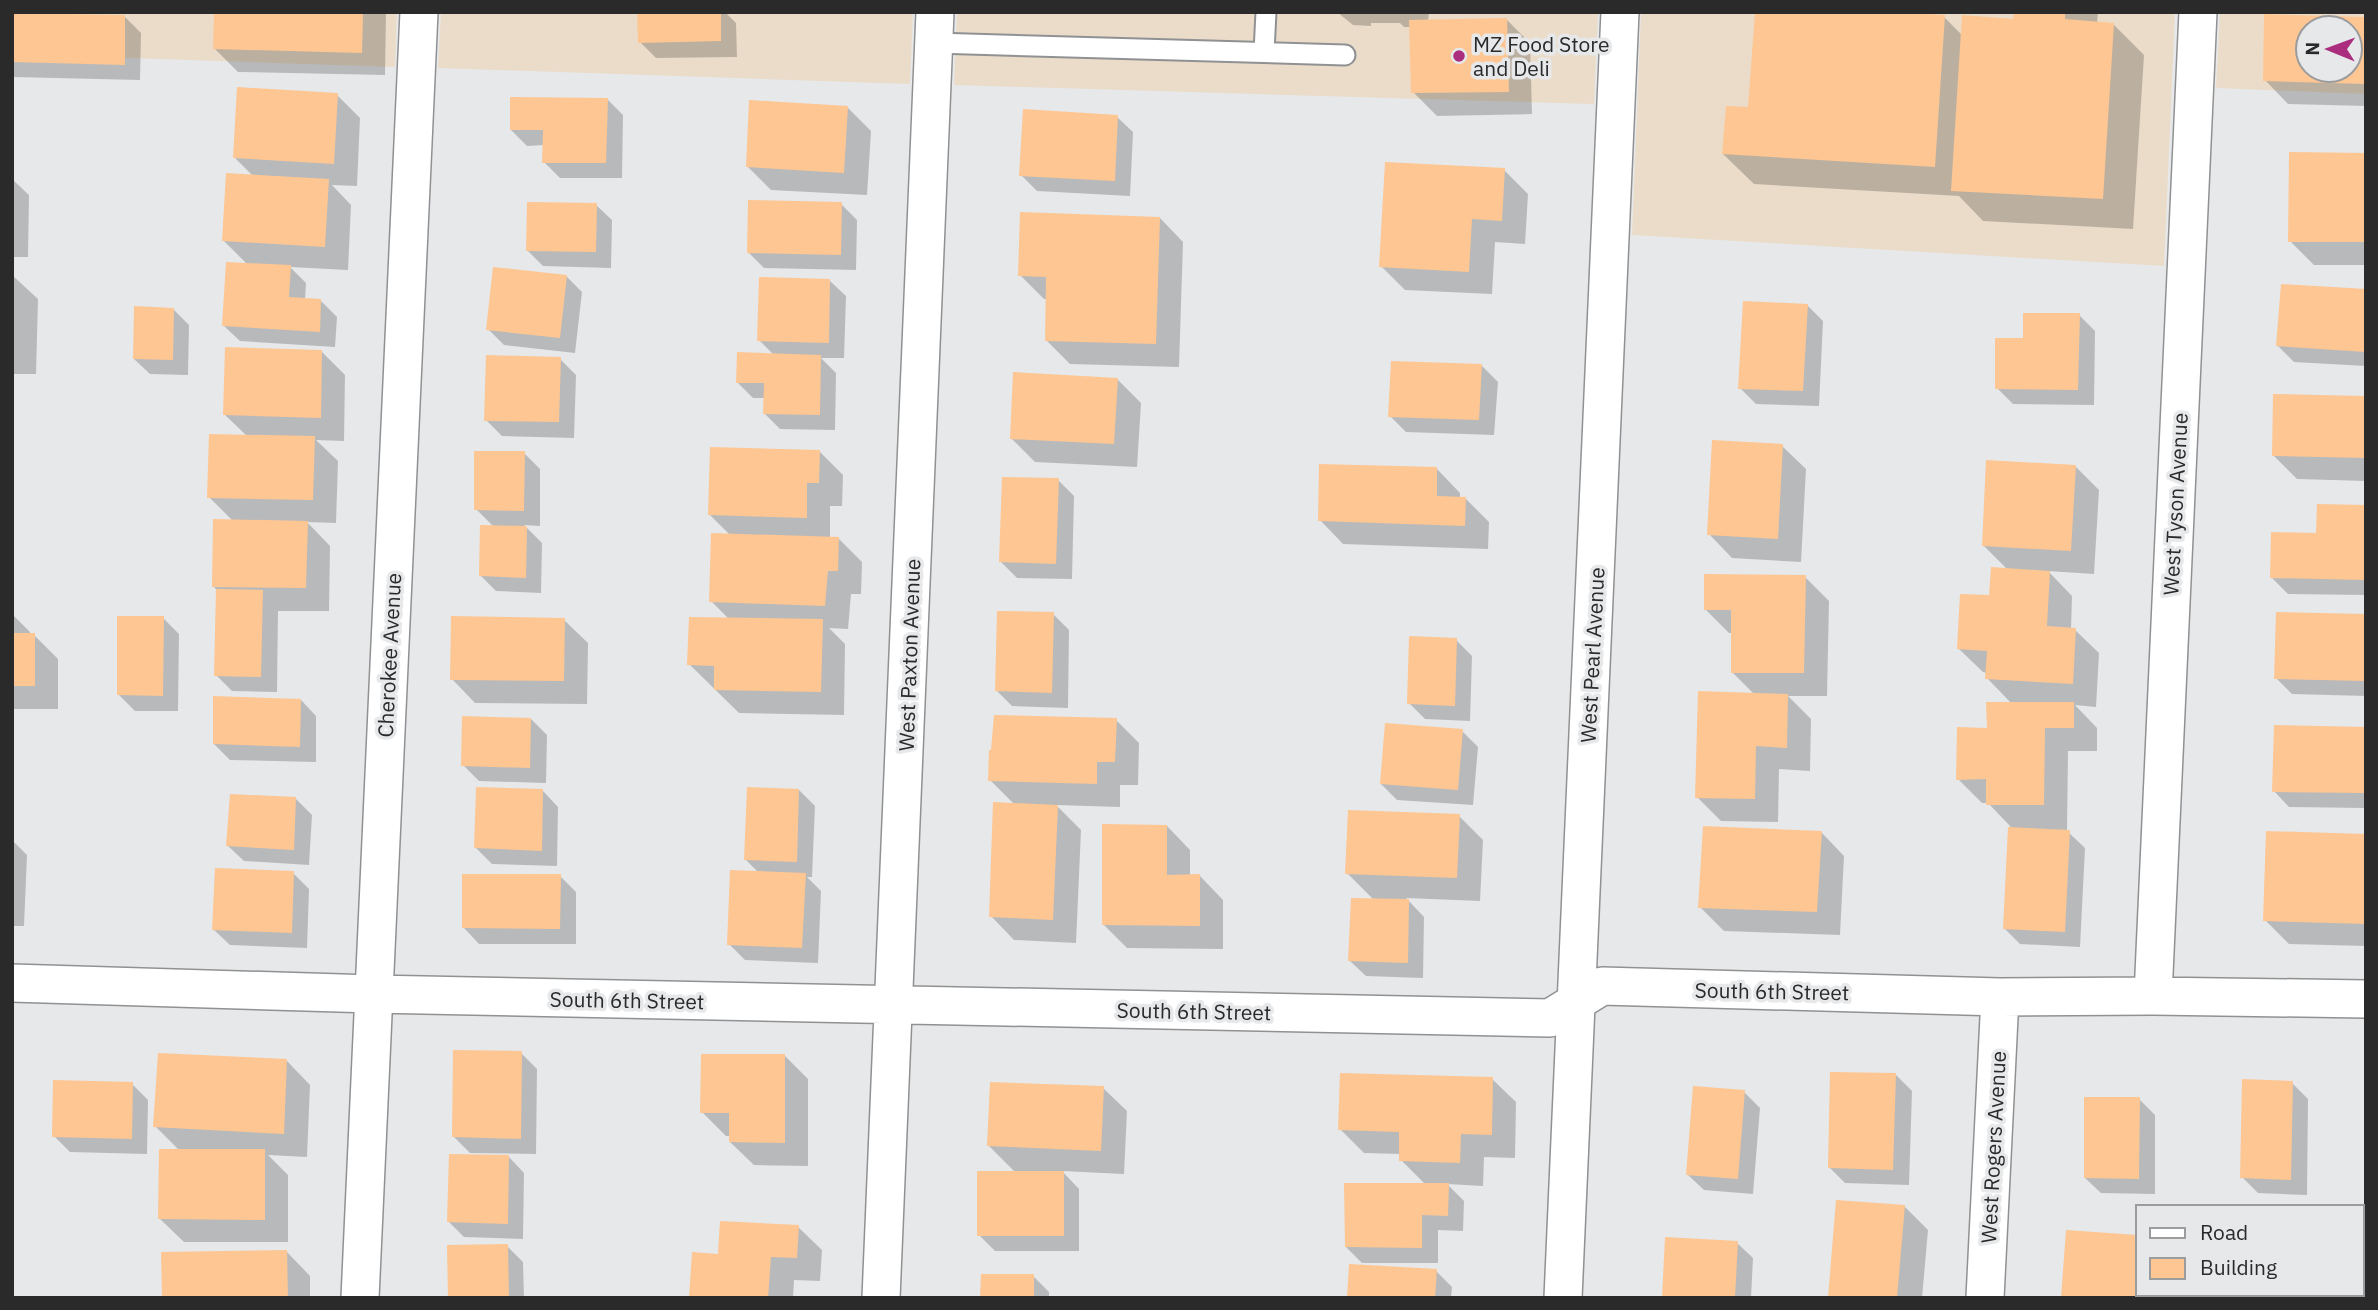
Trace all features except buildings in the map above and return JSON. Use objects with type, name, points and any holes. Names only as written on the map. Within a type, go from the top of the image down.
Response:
[{"type":"street","name":"Cherokee Avenue","points":[[360,1298],[419,12]]},
{"type":"street","name":"West Pearl Avenue","points":[[1563,1298],[1620,12]]},
{"type":"street","name":"West Tyson Avenue","points":[[2153,996],[2198,12]]},
{"type":"street","name":"West Paxton Avenue","points":[[881,1298],[934,28]]},
{"type":"street","name":"South 6th Street","points":[[12,983],[373,994],[1550,1018],[1602,986],[2000,997],[2366,999]]},
{"type":"street","name":"West Rogers Avenue","points":[[1985,1298],[2000,997]]},
{"type":"lane","points":[[1264,52],[1266,12]]},
{"type":"lane","points":[[934,28],[1264,52],[1345,55]]},
{"type":"shaded area","points":[[12,12],[397,12],[395,67],[12,54]]},
{"type":"shaded area","points":[[441,12],[913,12],[910,84],[438,68]]},
{"type":"shaded area","points":[[957,12],[1598,12],[1594,104],[954,85]]},
{"type":"shaded area","points":[[1641,12],[2175,12],[2164,266],[1632,235]]},
{"type":"shaded area","points":[[2220,12],[2366,12],[2366,94],[2216,88]]},
{"type":"place","name":"MZ Food Store and Deli","points":[[1459,56]]}]
